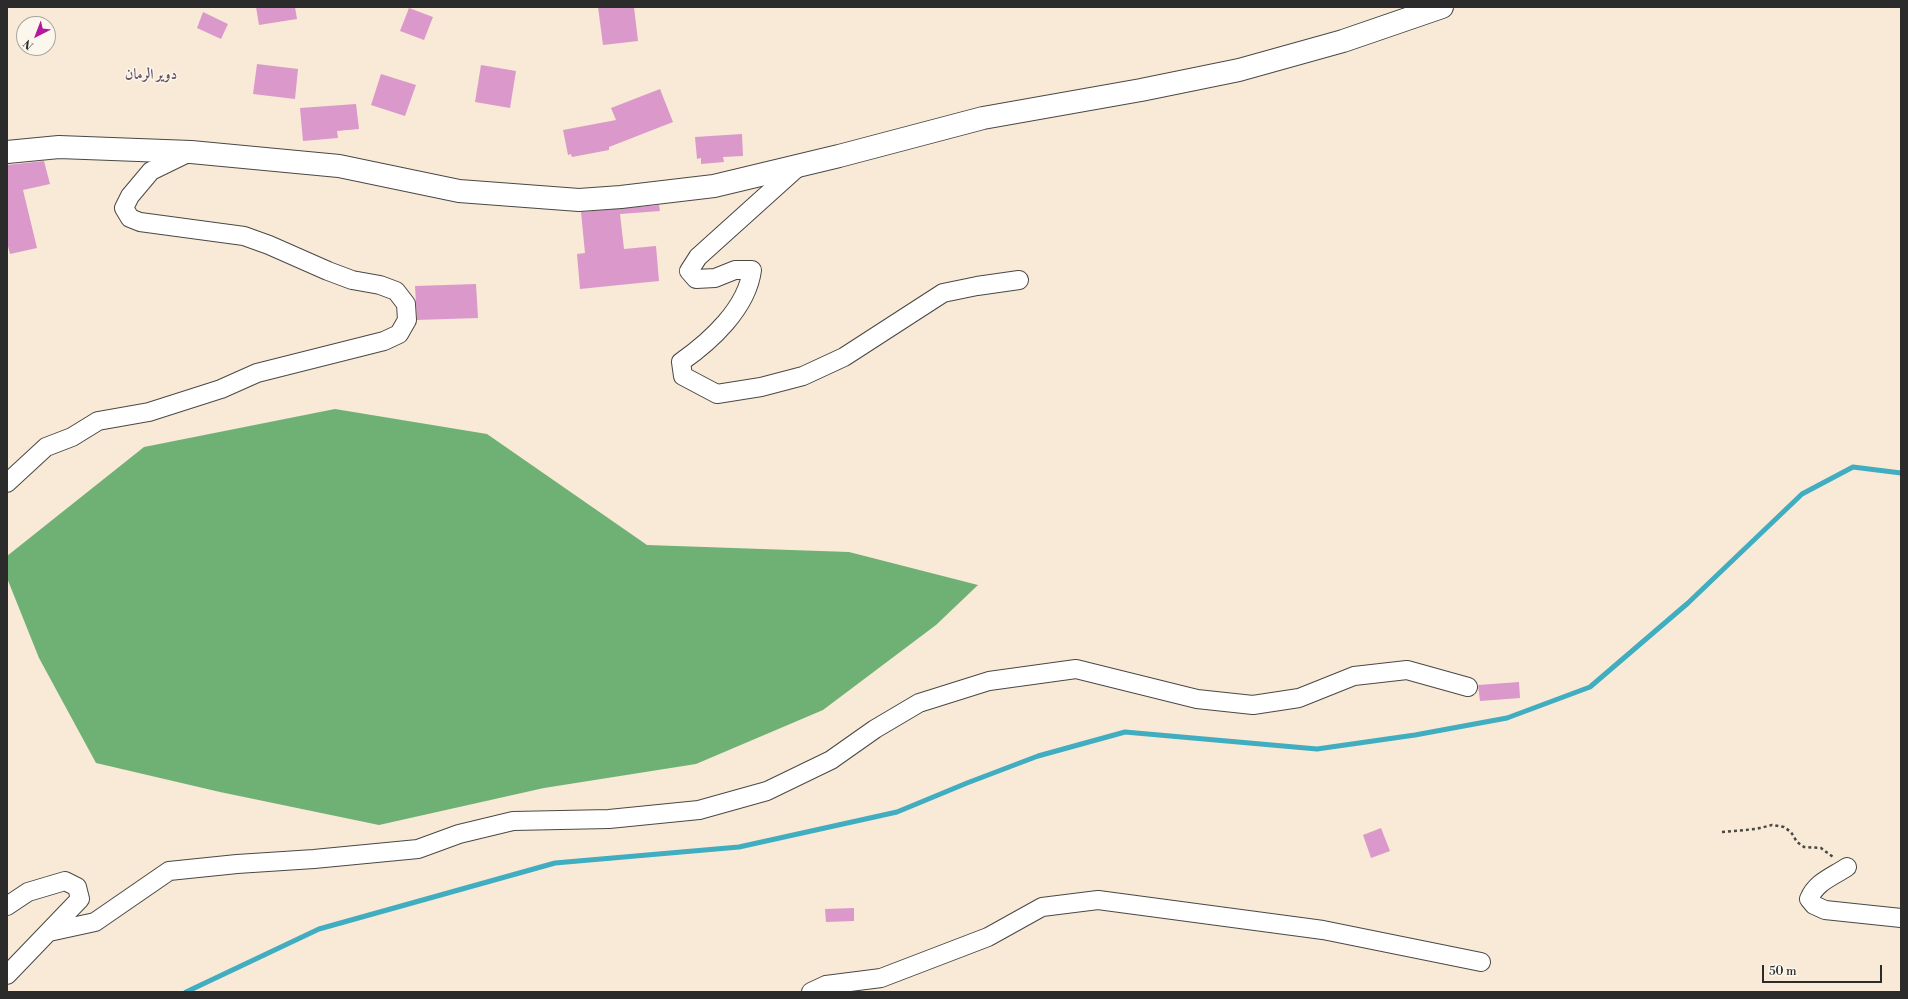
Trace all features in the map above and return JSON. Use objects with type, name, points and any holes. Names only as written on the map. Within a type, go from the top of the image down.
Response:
[{"type":"street","points":[[7,152],[59,147],[191,152],[339,166],[459,191],[579,200],[714,186],[799,166],[983,118],[1141,90],[1239,70],[1343,41],[1442,7]]},
{"type":"street","points":[[7,483],[46,447],[72,437],[98,421],[149,412],[221,389],[257,373],[384,341],[399,334],[407,320],[406,304],[396,291],[380,285],[352,280],[244,236],[140,222],[130,218],[124,208],[130,196],[151,171],[191,152]]},
{"type":"street","points":[[799,166],[703,252],[690,271],[696,279],[715,278],[736,270],[752,270],[750,281],[741,302],[728,319],[695,353],[681,362],[683,376],[717,394],[761,387],[803,376],[844,357],[943,293],[1019,280]]},
{"type":"street","points":[[49,932],[95,922],[169,872],[237,864],[314,859],[418,849],[459,834],[513,821],[609,819],[707,808],[767,791],[831,760],[875,728],[919,703],[989,681],[1076,669],[1196,699],[1253,705],[1299,698],[1354,676],[1407,670],[1468,687]]},
{"type":"street","points":[[1846,867],[1813,890],[1809,899],[1814,905],[1825,910],[1901,918]]},
{"type":"street","points":[[7,906],[28,892],[66,881],[76,887],[80,899],[7,975]]},
{"type":"street","points":[[811,992],[826,985],[880,978],[988,937],[1042,907],[1098,900],[1322,930],[1481,962]]},
{"type":"path","points":[[1722,832],[1756,829],[1772,825],[1784,827],[1791,832],[1797,842],[1804,847],[1821,848],[1846,867]]},
{"type":"green space","points":[[335,409],[487,434],[647,545],[849,552],[978,585],[936,625],[823,710],[696,764],[544,788],[379,825],[220,792],[96,763],[39,658],[7,578],[7,556],[144,447]]},
{"type":"building","points":[[256,7],[295,7],[297,19],[259,25]]},
{"type":"building","points":[[598,7],[634,7],[638,41],[603,45]]},
{"type":"building","points":[[409,8],[433,17],[424,40],[400,31]]},
{"type":"building","points":[[203,12],[228,24],[221,39],[197,28]]},
{"type":"building","points":[[257,64],[298,69],[295,99],[253,94]]},
{"type":"building","points":[[481,65],[516,71],[510,108],[475,102]]},
{"type":"building","points":[[381,74],[416,85],[405,116],[371,105]]},
{"type":"building","points":[[660,89],[673,122],[609,147],[609,150],[572,157],[571,154],[568,155],[563,130],[616,120],[611,108]]},
{"type":"building","points":[[356,104],[359,129],[337,131],[338,138],[303,141],[300,108]]},
{"type":"building","points":[[742,134],[743,156],[723,157],[724,162],[701,164],[701,158],[697,159],[695,137]]},
{"type":"building","points":[[44,161],[50,184],[23,190],[37,248],[10,254],[7,242],[7,165]]},
{"type":"building","points":[[659,205],[660,211],[620,214],[624,249],[656,246],[659,281],[580,289],[577,254],[585,253],[581,212]]},
{"type":"building","points":[[476,284],[478,318],[417,320],[415,286]]},
{"type":"building","points":[[1519,682],[1520,698],[1480,701],[1478,685]]},
{"type":"building","points":[[1381,828],[1390,851],[1371,858],[1363,835]]},
{"type":"building","points":[[854,908],[854,921],[826,922],[825,909]]},
{"type":"waterway","points":[[186,992],[319,929],[555,863],[739,847],[897,812],[1038,756],[1125,732],[1317,749],[1415,735],[1507,718],[1590,687],[1688,603],[1802,494],[1853,467],[1901,473]]},
{"type":"district","name":"دوير الرمان","points":[[151,75]]}]
